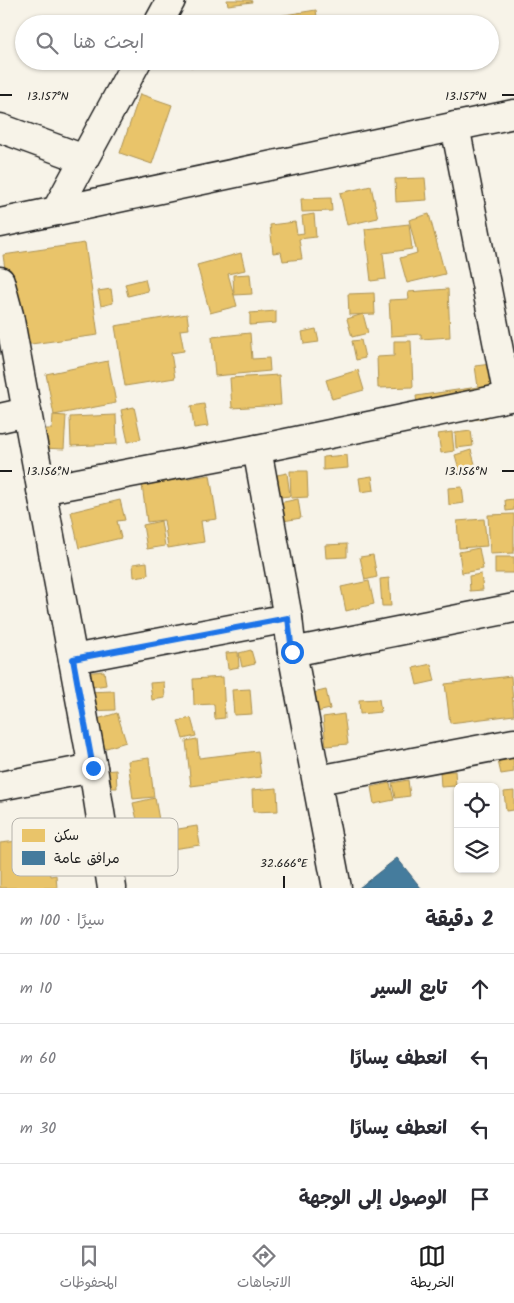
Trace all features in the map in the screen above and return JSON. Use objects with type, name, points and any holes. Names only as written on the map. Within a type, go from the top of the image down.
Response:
[{"type":"street","points":[[163,15],[171,0]]},
{"type":"street","points":[[56,211],[133,70]]},
{"type":"street","points":[[0,223],[514,114]]},
{"type":"street","points":[[40,490],[257,449],[511,396],[454,126]]},
{"type":"street","points":[[0,128],[84,159]]},
{"type":"street","points":[[0,280],[9,315],[101,818]]},
{"type":"street","points":[[0,418],[27,412]]},
{"type":"street","points":[[257,449],[288,618],[292,652],[318,780],[336,888]]},
{"type":"street","points":[[292,652],[514,608]]},
{"type":"street","points":[[73,659],[288,618]]},
{"type":"street","points":[[318,780],[514,744]]},
{"type":"street","points":[[0,786],[93,768]]},
{"type":"building: سكن","points":[[227,0],[251,0],[252,2],[228,5]]},
{"type":"building: سكن","points":[[316,10],[317,15],[284,15]]},
{"type":"building: سكن","points":[[140,94],[172,105],[152,164],[120,153]]},
{"type":"building: سكن","points":[[425,178],[427,200],[396,202],[395,179]]},
{"type":"building: سكن","points":[[371,186],[378,218],[347,225],[340,193]]},
{"type":"building: سكن","points":[[331,198],[332,211],[302,212],[301,199]]},
{"type":"building: سكن","points":[[314,214],[316,237],[299,239],[302,259],[283,261],[281,252],[273,253],[270,225],[295,222],[297,234],[304,233],[302,216]]},
{"type":"building: سكن","points":[[429,214],[445,274],[407,283],[400,258],[417,253],[409,220]]},
{"type":"building: سكن","points":[[409,224],[412,249],[383,253],[386,279],[371,281],[365,229]]},
{"type":"building: سكن","points":[[85,243],[98,335],[16,346],[3,255]]},
{"type":"building: سكن","points":[[241,253],[245,270],[228,274],[237,306],[210,313],[197,265]]},
{"type":"building: سكن","points":[[250,274],[252,294],[234,295],[233,275]]},
{"type":"building: سكن","points":[[145,279],[148,291],[128,296],[125,284]]},
{"type":"building: سكن","points":[[111,289],[113,303],[101,306],[98,291]]},
{"type":"building: سكن","points":[[448,289],[450,337],[421,339],[421,334],[391,336],[389,300],[409,299],[408,292]]},
{"type":"building: سكن","points":[[374,293],[375,314],[349,315],[348,294]]},
{"type":"building: سكن","points":[[276,311],[276,323],[250,325],[250,313]]},
{"type":"building: سكن","points":[[187,314],[189,329],[180,330],[184,351],[171,353],[175,378],[125,386],[115,326]]},
{"type":"building: سكن","points":[[363,314],[368,333],[352,337],[347,319]]},
{"type":"building: سكن","points":[[316,329],[319,342],[304,344],[302,332]]},
{"type":"building: سكن","points":[[250,333],[252,359],[269,358],[270,371],[215,376],[212,337]]},
{"type":"building: سكن","points":[[361,340],[365,358],[356,360],[352,341]]},
{"type":"building: سكن","points":[[394,341],[411,341],[413,387],[378,388],[377,357],[394,356]]},
{"type":"building: سكن","points":[[108,361],[116,403],[54,415],[46,374]]},
{"type":"building: سكن","points":[[491,364],[495,397],[484,398],[487,418],[420,427],[416,396],[478,387],[475,366]]},
{"type":"building: سكن","points":[[358,370],[364,390],[332,399],[326,380]]},
{"type":"building: سكن","points":[[279,375],[281,405],[232,408],[230,378]]},
{"type":"building: سكن","points":[[204,404],[208,426],[194,428],[191,406]]},
{"type":"building: سكن","points":[[134,407],[141,439],[128,442],[121,410]]},
{"type":"building: سكن","points":[[53,415],[66,416],[64,449],[42,448],[43,429],[52,429]]},
{"type":"building: سكن","points":[[116,415],[117,444],[71,446],[70,417]]},
{"type":"building: سكن","points":[[471,431],[473,446],[456,448],[455,433]]},
{"type":"building: سكن","points":[[452,432],[454,451],[441,453],[438,434]]},
{"type":"building: سكن","points":[[471,450],[477,471],[461,476],[455,455]]},
{"type":"building: سكن","points":[[347,455],[348,468],[323,470],[323,457]]},
{"type":"building: سكن","points":[[290,471],[307,471],[308,497],[291,498]]},
{"type":"building: سكن","points":[[287,473],[290,496],[280,497],[277,475]]},
{"type":"building: سكن","points":[[210,475],[217,519],[201,521],[204,542],[168,548],[164,520],[147,522],[142,485]]},
{"type":"building: سكن","points":[[372,476],[374,490],[361,492],[359,478]]},
{"type":"building: سكن","points":[[462,487],[464,503],[449,505],[448,488]]},
{"type":"building: سكن","points":[[298,499],[301,518],[283,521],[279,503]]},
{"type":"building: سكن","points":[[514,499],[514,510],[506,511],[505,500]]},
{"type":"building: سكن","points":[[120,500],[125,520],[117,521],[121,538],[79,548],[71,512]]},
{"type":"building: سكن","points":[[514,514],[514,553],[490,554],[488,515]]},
{"type":"building: سكن","points":[[484,519],[487,546],[459,548],[457,521]]},
{"type":"building: سكن","points":[[161,521],[165,546],[147,549],[143,525]]},
{"type":"building: سكن","points":[[347,544],[347,557],[326,558],[325,545]]},
{"type":"building: سكن","points":[[479,548],[483,569],[462,573],[459,552]]},
{"type":"building: سكن","points":[[373,555],[377,577],[365,580],[360,557]]},
{"type":"building: سكن","points":[[495,557],[514,557],[514,573],[495,573]]},
{"type":"building: سكن","points":[[147,562],[148,575],[134,577],[133,564]]},
{"type":"building: سكن","points":[[481,574],[483,590],[470,591],[469,576]]},
{"type":"building: سكن","points":[[389,578],[391,606],[382,606],[380,579]]},
{"type":"building: سكن","points":[[369,581],[374,604],[346,611],[341,587]]},
{"type":"building: سكن","points":[[251,650],[255,664],[242,667],[239,653]]},
{"type":"building: سكن","points":[[238,652],[239,667],[228,669],[226,653]]},
{"type":"building: سكن","points":[[431,664],[435,681],[417,685],[413,668]]},
{"type":"building: سكن","points":[[104,671],[106,685],[86,688],[84,673]]},
{"type":"building: سكن","points":[[511,676],[514,715],[450,723],[445,684]]},
{"type":"building: سكن","points":[[223,677],[225,718],[215,719],[214,704],[194,705],[193,679]]},
{"type":"building: سكن","points":[[164,682],[165,698],[152,700],[150,683]]},
{"type":"building: سكن","points":[[250,689],[252,714],[234,715],[232,690]]},
{"type":"building: سكن","points":[[326,690],[330,709],[317,712],[313,693]]},
{"type":"building: سكن","points":[[114,691],[115,710],[87,711],[86,692]]},
{"type":"building: سكن","points":[[379,699],[381,712],[360,714],[359,700]]},
{"type":"building: سكن","points":[[117,713],[126,742],[100,750],[91,721]]},
{"type":"building: سكن","points":[[344,714],[348,744],[326,746],[323,717]]},
{"type":"building: سكن","points":[[191,718],[196,736],[183,739],[178,721]]},
{"type":"building: سكن","points":[[197,739],[199,758],[258,751],[261,777],[191,786],[186,741]]},
{"type":"building: سكن","points":[[149,758],[154,797],[133,799],[128,761]]},
{"type":"building: سكن","points":[[513,758],[514,772],[501,774],[498,761]]},
{"type":"building: سكن","points":[[116,770],[117,788],[104,788],[102,771]]},
{"type":"building: سكن","points":[[455,771],[456,783],[454,783],[454,786],[441,787],[440,772]]},
{"type":"building: سكن","points":[[408,780],[410,796],[395,798],[392,783]]},
{"type":"building: سكن","points":[[390,783],[394,800],[374,804],[371,787]]},
{"type":"building: سكن","points":[[277,788],[278,811],[253,812],[252,790]]},
{"type":"building: سكن","points":[[514,791],[514,810],[506,811],[504,792]]},
{"type":"building: سكن","points":[[155,798],[159,818],[137,818],[133,803]]},
{"type":"building: سكن","points":[[197,826],[200,845],[178,848],[178,829]]},
{"type":"building: سكن","points":[[12,842],[12,876],[56,876],[57,888],[0,888],[0,843]]},
{"type":"building: مرافق عامة","points":[[397,858],[421,888],[359,888]]},
{"type":"route","points":[[93,768],[73,659],[288,618],[292,652]]}]
